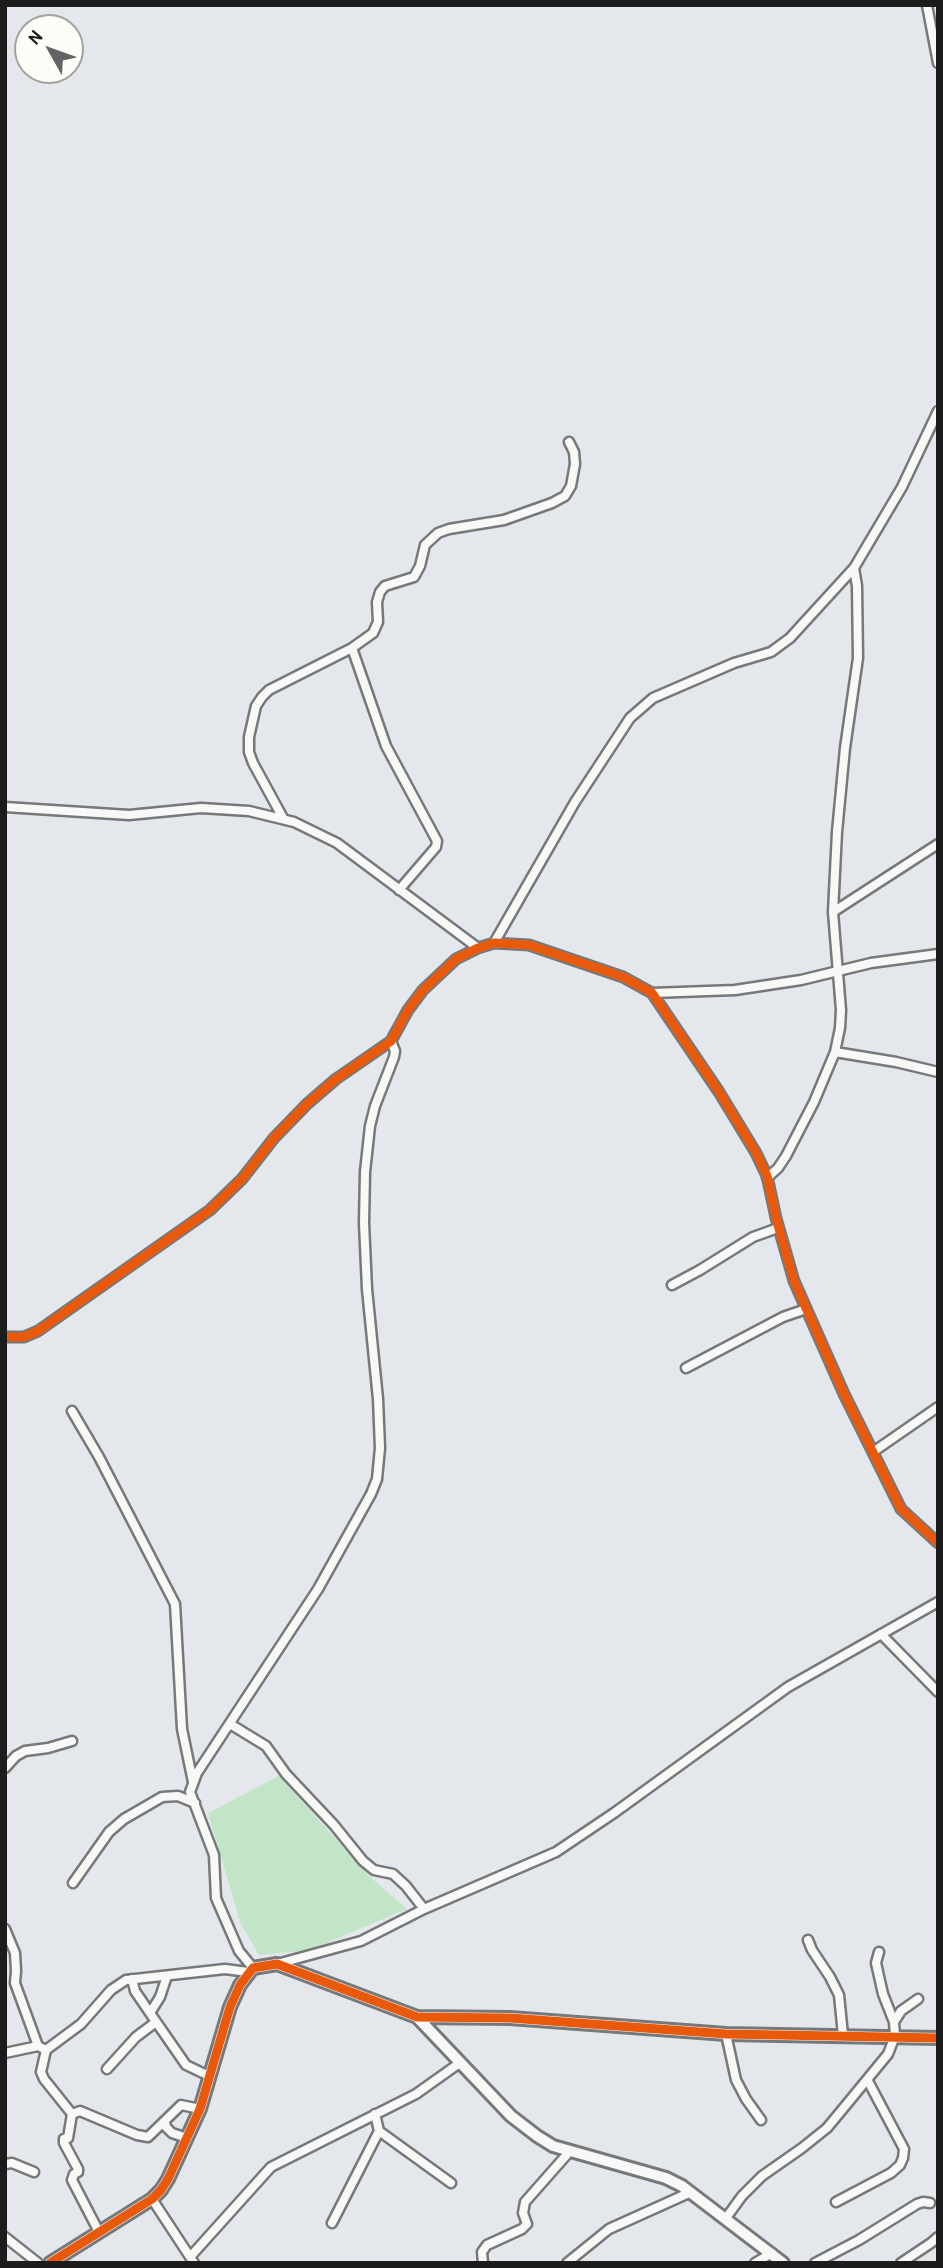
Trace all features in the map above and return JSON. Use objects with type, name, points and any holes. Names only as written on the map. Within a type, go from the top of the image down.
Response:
[{"type":"street","points":[[927,5],[938,63]]},
{"type":"street","points":[[494,943],[575,802],[630,718],[653,698],[734,663],[771,652],[790,638],[854,568],[902,487],[938,411]]},
{"type":"street","points":[[282,818],[249,751],[249,737],[256,706],[269,690],[352,648],[373,632],[378,622],[377,602],[382,589],[414,577],[425,545],[438,533],[457,527],[504,520],[565,496],[571,486],[575,464],[574,452],[569,442]]},
{"type":"street","points":[[767,1178],[778,1168],[797,1135],[827,1072],[840,1028],[833,912],[844,760],[858,658],[857,586],[854,568]]},
{"type":"street","points":[[352,648],[386,746],[437,841],[436,847],[399,890]]},
{"type":"street","points":[[5,807],[129,815],[201,808],[249,811],[282,818],[337,843],[478,948]]},
{"type":"street","points":[[833,912],[938,844]]},
{"type":"street","points":[[5,1337],[24,1337],[38,1331],[210,1209],[242,1180],[274,1138],[307,1104],[336,1079],[391,1041],[408,1010],[432,981],[456,959],[494,943],[529,945],[623,977],[652,993],[719,1092],[756,1153],[767,1178],[794,1281],[844,1394],[901,1509],[938,1543]]},
{"type":"street","points":[[652,993],[735,990],[801,980],[894,959],[938,954]]},
{"type":"street","points":[[250,1970],[216,1898],[214,1855],[190,1792],[193,1782],[318,1589],[377,1479],[380,1438],[367,1289],[365,1172],[375,1106],[394,1057],[391,1041]]},
{"type":"street","points":[[835,1052],[938,1072]]},
{"type":"street","points":[[672,1285],[753,1237],[778,1228]]},
{"type":"street","points":[[686,1368],[783,1317],[806,1309]]},
{"type":"street","points":[[873,1452],[938,1407]]},
{"type":"street","points":[[72,1411],[99,1457],[175,1604],[182,1729],[193,1782]]},
{"type":"street","points":[[5,2053],[42,2048],[81,2024],[121,1982],[225,1969],[250,1970],[348,1946],[424,1909],[556,1852],[788,1687],[938,1602]]},
{"type":"street","points":[[881,1634],[938,1692]]},
{"type":"street","points":[[230,1724],[267,1746],[286,1774],[334,1825],[363,1861],[374,1870],[393,1874],[424,1909]]},
{"type":"street","points":[[5,1768],[25,1751],[72,1741]]},
{"type":"street","points":[[73,1883],[109,1832],[124,1819],[162,1797],[178,1796],[195,1803]]},
{"type":"street","points":[[5,1929],[15,1953],[15,1983],[42,2048],[41,2071],[44,2079],[72,2114],[68,2138],[64,2139],[78,2169],[72,2180],[99,2232]]},
{"type":"street","points":[[808,1940],[811,1950],[839,1995],[844,2035]]},
{"type":"street","points":[[726,2218],[742,2196],[762,2176],[827,2128],[888,2054],[895,2036],[894,2022],[880,1984],[876,1963],[879,1952]]},
{"type":"street","points":[[277,1964],[417,2017],[510,2018],[726,2034],[938,2038]]},
{"type":"street","points":[[50,2263],[152,2199],[168,2179],[200,2109],[230,2007],[250,1970]]},
{"type":"street","points":[[150,2013],[160,1997],[167,1976]]},
{"type":"street","points":[[132,1979],[135,1991],[186,2065],[209,2076]]},
{"type":"street","points":[[894,2022],[901,2011],[918,1998]]},
{"type":"street","points":[[417,2017],[519,2123],[553,2146],[666,2178],[691,2192],[783,2263]]},
{"type":"street","points":[[107,2069],[136,2037],[156,2022]]},
{"type":"street","points":[[726,2034],[736,2080],[761,2120]]},
{"type":"street","points":[[152,2199],[192,2260],[271,2167],[310,2150],[416,2094],[460,2062]]},
{"type":"street","points":[[836,2202],[891,2173],[903,2158],[904,2148],[868,2081]]},
{"type":"street","points":[[72,2114],[80,2111],[148,2137],[181,2105],[200,2109]]},
{"type":"street","points":[[375,2114],[379,2130],[451,2183]]},
{"type":"street","points":[[165,2122],[172,2133],[187,2138]]},
{"type":"street","points":[[332,2223],[379,2130]]},
{"type":"street","points":[[481,2261],[483,2249],[489,2243],[512,2234],[527,2224],[523,2213],[525,2202],[570,2151]]},
{"type":"street","points":[[5,2164],[12,2163],[34,2172]]},
{"type":"street","points":[[568,2263],[613,2227],[691,2192]]},
{"type":"street","points":[[815,2263],[859,2240],[917,2204],[930,2203]]},
{"type":"street","points":[[5,2237],[38,2263]]},
{"type":"street","points":[[901,2263],[938,2237]]},
{"type":"street","points":[[755,2263],[772,2253]]},
{"type":"green space","points":[[279,1776],[368,1875],[407,1909],[310,1950],[259,1955],[241,1924],[208,1813]]},
{"type":"cycle path","points":[[5,1337],[24,1337],[38,1331],[210,1210],[242,1179],[274,1138],[307,1104],[336,1079],[391,1041],[423,990],[456,959],[494,943],[529,945],[623,977],[652,993],[719,1092],[756,1153],[767,1176],[794,1281],[844,1394],[901,1509],[938,1543]]},
{"type":"cycle path","points":[[50,2263],[152,2199],[161,2190],[200,2109],[230,2007],[240,1985],[253,1968],[277,1964],[417,2017],[510,2018],[726,2034],[938,2038]]}]
